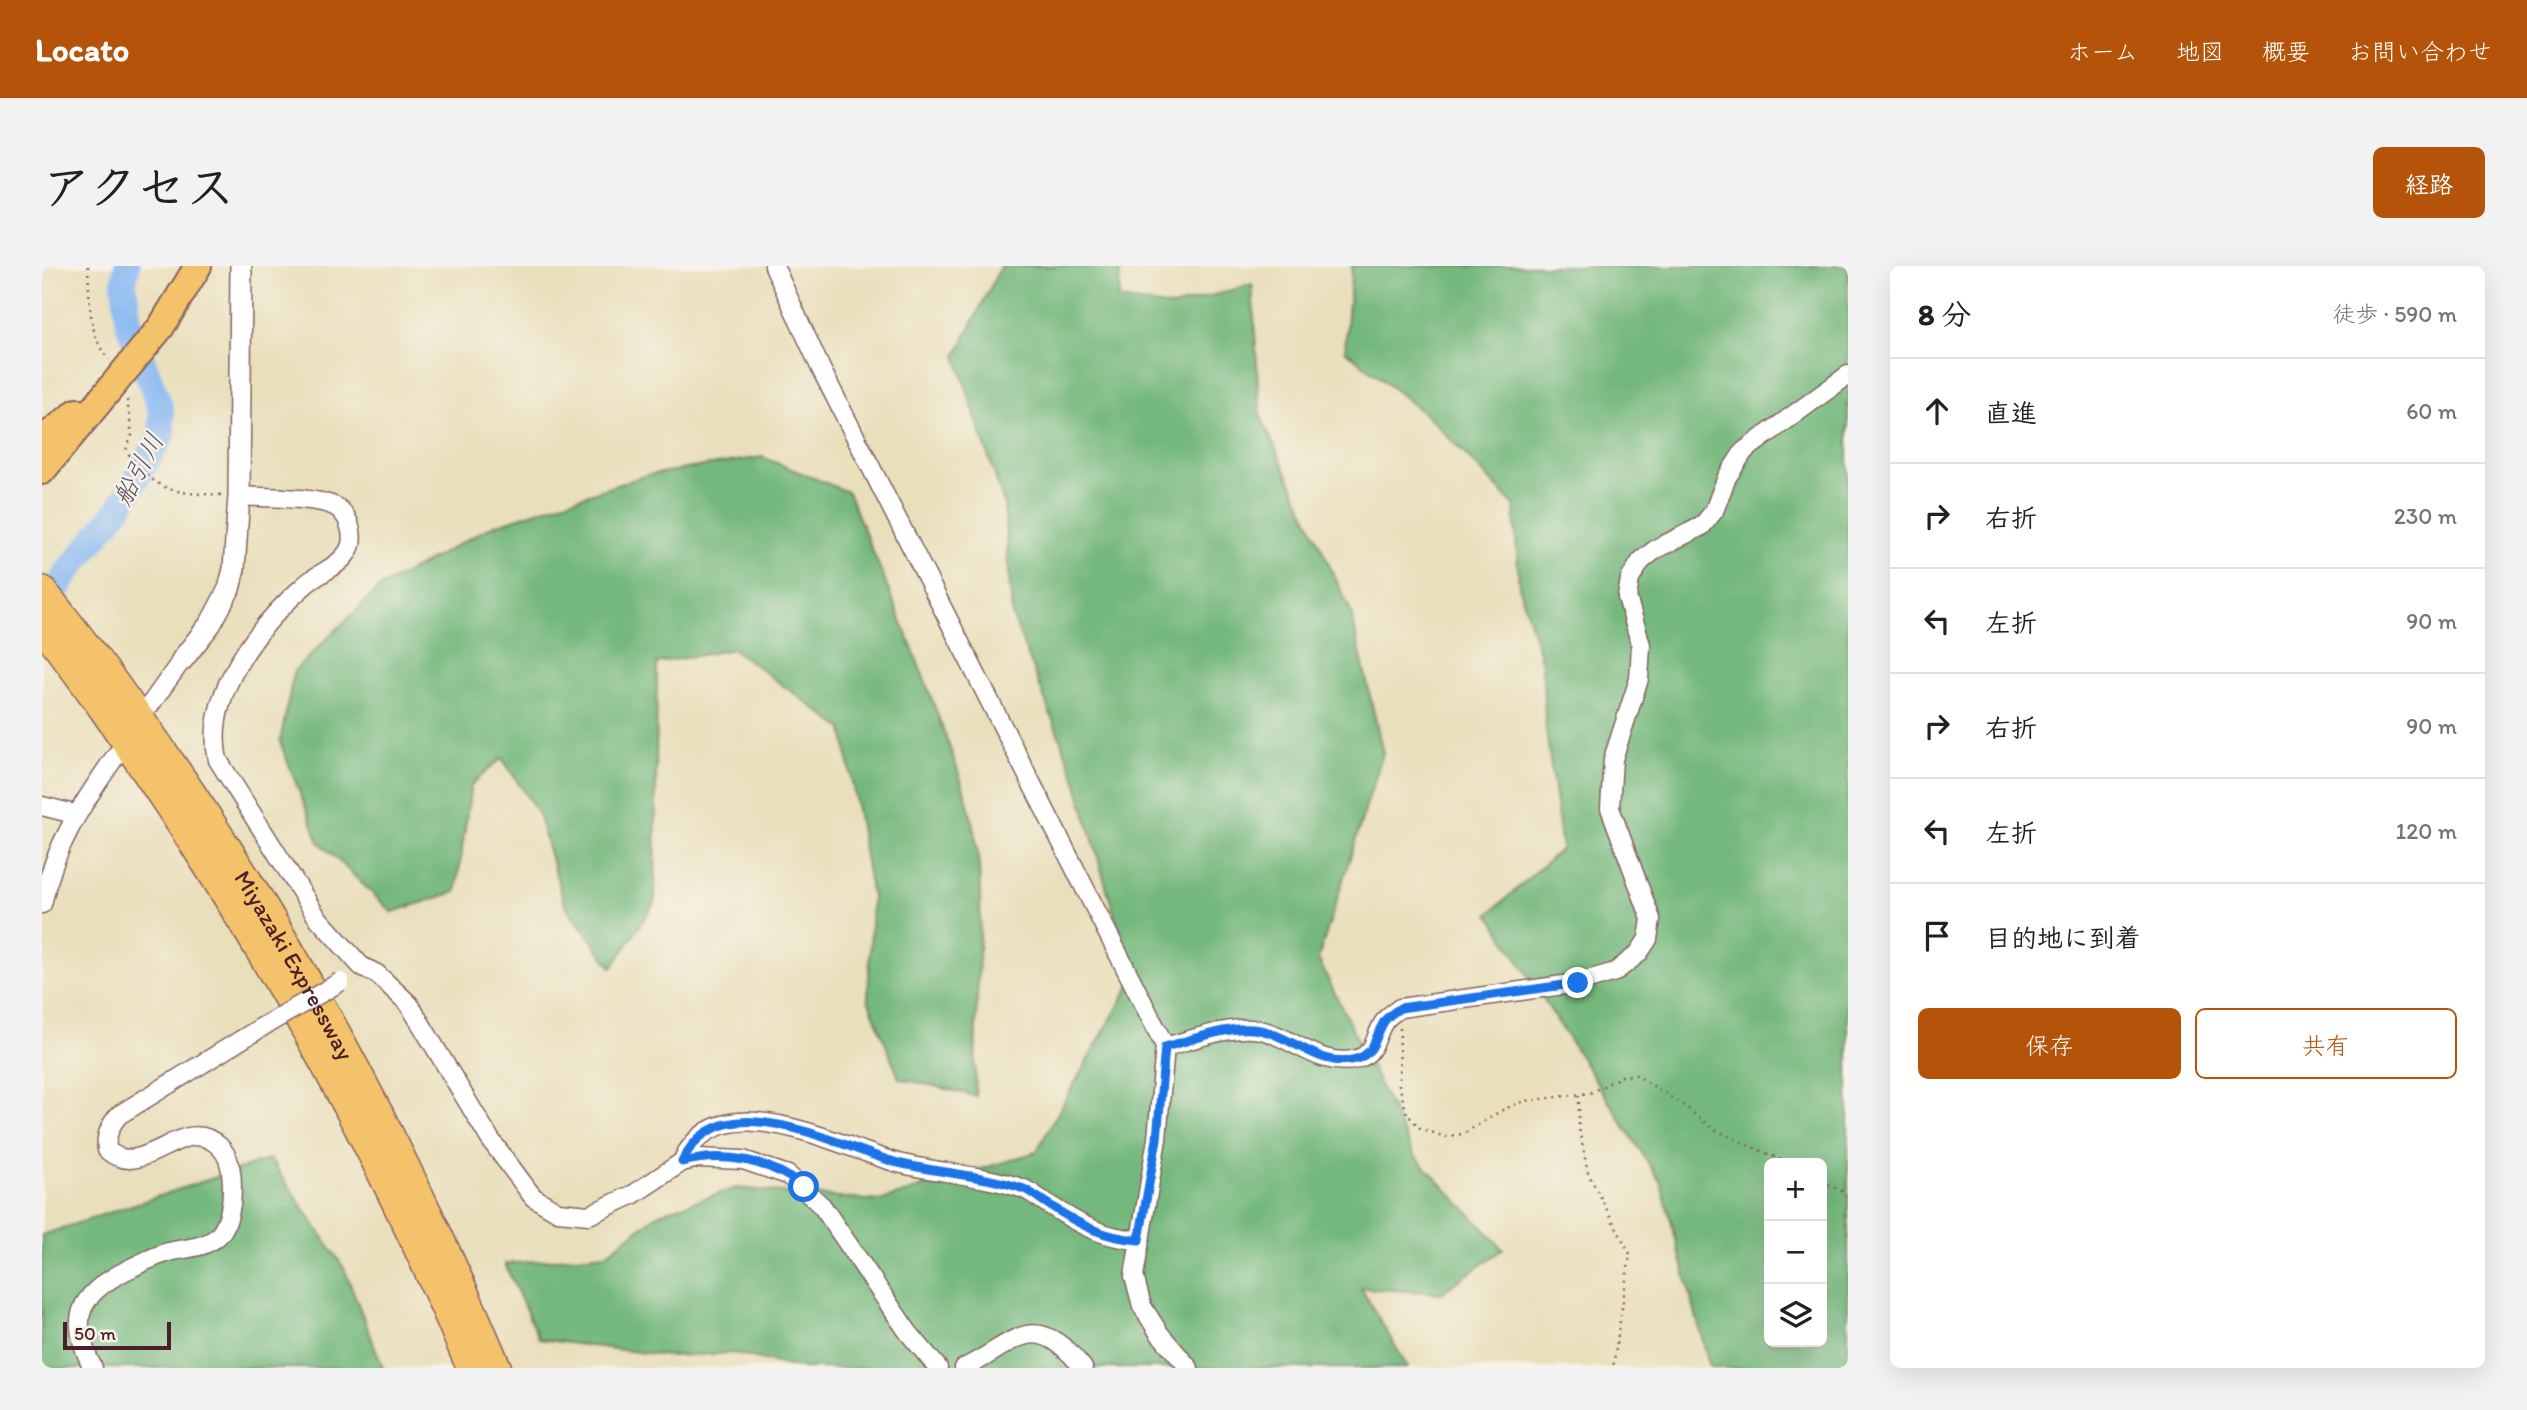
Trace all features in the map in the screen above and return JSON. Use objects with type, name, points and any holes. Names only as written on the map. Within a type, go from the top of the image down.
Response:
[{"type":"highway","name":"Miyazaki Expressway","points":[[42,591],[66,639],[284,988],[363,1132],[441,1293],[472,1368]]},
{"type":"highway","name":"Miyazaki Expressway","points":[[42,626],[66,639],[228,853],[302,977],[382,1121],[461,1285],[496,1368]]},
{"type":"main road","points":[[42,471],[161,327],[198,266]]},
{"type":"main road","points":[[42,440],[125,373]]},
{"type":"street","points":[[150,705],[211,623],[229,589],[234,569],[239,496],[241,266]]},
{"type":"street","points":[[774,266],[821,369],[1165,1047],[1157,1139],[1134,1276],[1142,1306],[1159,1333],[1189,1368]]},
{"type":"street","points":[[1165,1047],[1224,1032],[1259,1029],[1320,1056],[1357,1059],[1370,1051],[1379,1039],[1385,1019],[1400,1008],[1578,983],[1615,972],[1637,954],[1648,939],[1651,919],[1610,808],[1613,759],[1639,679],[1641,645],[1627,597],[1630,579],[1641,561],[1656,549],[1702,526],[1714,511],[1727,477],[1744,451],[1848,375]]},
{"type":"street","points":[[239,496],[324,503],[340,509],[352,540],[346,556],[304,585],[268,622],[247,652],[224,697],[215,730],[215,746],[224,773],[317,917],[361,966],[377,974],[409,1004],[490,1139],[523,1186],[545,1206],[569,1215],[598,1213],[682,1162],[716,1157],[752,1161],[788,1175],[822,1206],[908,1332],[938,1368]]},
{"type":"street","points":[[42,904],[55,857],[74,814],[117,754]]},
{"type":"street","points":[[42,806],[74,814]]},
{"type":"street","points":[[93,1368],[79,1325],[85,1300],[97,1287],[135,1266],[217,1238],[226,1224],[232,1193],[226,1155],[209,1139],[175,1140],[151,1155],[129,1160],[107,1150],[105,1141],[111,1124],[119,1115],[340,982],[361,966]]},
{"type":"street","points":[[682,1162],[689,1146],[701,1134],[725,1124],[782,1124],[897,1162],[1026,1190],[1081,1225],[1107,1236],[1139,1240]]},
{"type":"street","points":[[964,1368],[1015,1337],[1037,1335],[1062,1347],[1083,1368]]},
{"type":"path","points":[[88,266],[91,321],[99,349],[125,373],[132,414],[132,435],[126,450],[163,487],[177,494],[239,496]]},
{"type":"path","points":[[1400,1008],[1399,1085],[1407,1114],[1420,1128],[1445,1137],[1463,1134],[1504,1109],[1525,1101],[1579,1095],[1622,1076],[1636,1075],[1686,1107],[1713,1129],[1777,1158]]},
{"type":"path","points":[[1579,1095],[1579,1128],[1588,1173],[1630,1254],[1613,1368]]},
{"type":"path","points":[[1827,1184],[1848,1194]]},
{"type":"green space","points":[[1001,266],[1120,266],[1119,299],[1173,307],[1252,284],[1260,415],[1351,612],[1383,753],[1318,959],[1414,1155],[1503,1249],[1441,1293],[1361,1288],[1408,1368],[798,1368],[735,1353],[668,1356],[539,1339],[505,1264],[606,1254],[660,1213],[736,1188],[879,1201],[1036,1152],[1133,980],[1075,777],[1012,615],[1004,504],[956,356]]},
{"type":"green space","points":[[1352,266],[1848,266],[1848,1368],[1710,1368],[1661,1183],[1489,914],[1562,848],[1546,731],[1542,663],[1519,586],[1514,505],[1430,418],[1345,350]]},
{"type":"green space","points":[[762,457],[848,492],[919,666],[960,776],[974,830],[979,867],[976,1096],[899,1078],[868,999],[872,897],[843,729],[733,649],[657,663],[655,902],[612,968],[564,903],[538,813],[502,758],[471,785],[456,892],[392,912],[319,842],[280,742],[294,671],[379,588],[492,526],[647,475]]},
{"type":"green space","points":[[270,1159],[344,1268],[383,1368],[42,1368],[42,1235]]},
{"type":"waterway","name":"船引川","points":[[42,613],[67,573],[120,507],[162,435],[161,409],[129,326],[124,283],[127,266]]},
{"type":"route","points":[[804,1187],[788,1175],[760,1163],[716,1157],[682,1162],[689,1146],[701,1134],[725,1124],[782,1124],[897,1162],[1026,1190],[1081,1225],[1107,1236],[1139,1240],[1157,1139],[1164,1084],[1165,1047],[1224,1032],[1259,1029],[1320,1056],[1338,1060],[1357,1059],[1370,1051],[1379,1039],[1385,1019],[1400,1008],[1578,983]]}]
